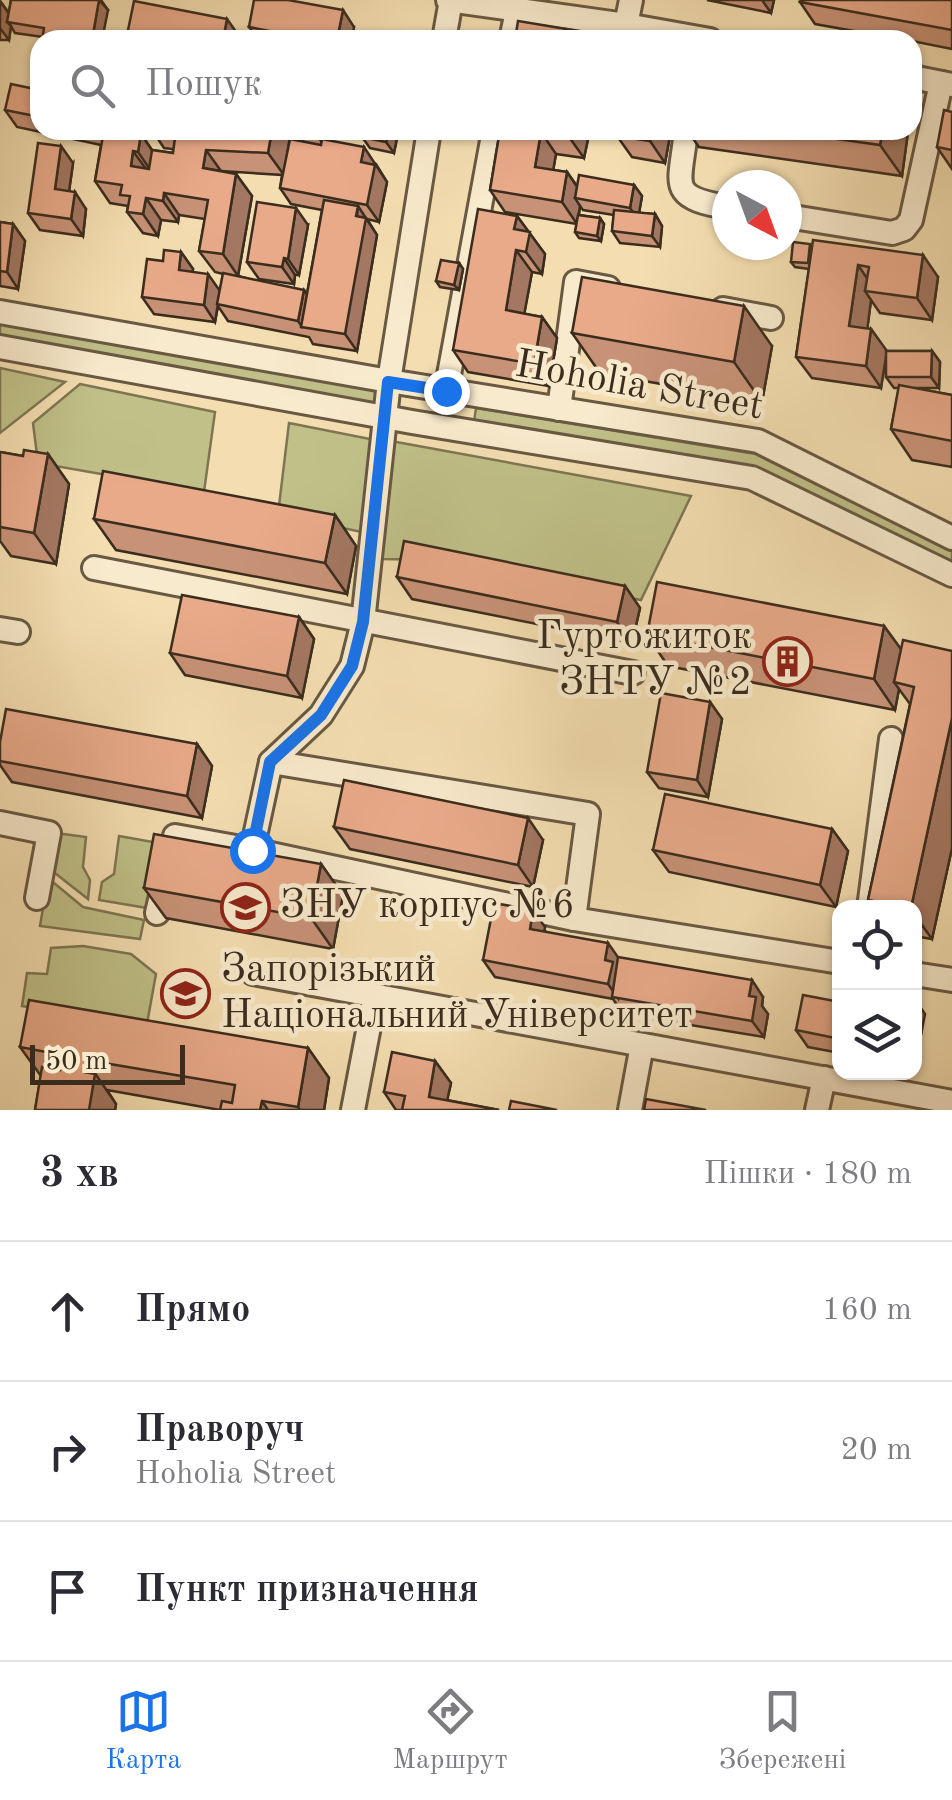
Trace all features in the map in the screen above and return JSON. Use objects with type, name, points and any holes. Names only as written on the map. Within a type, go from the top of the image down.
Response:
[{"type":"street","points":[[446,30],[450,0],[652,30]]},
{"type":"street","points":[[626,25],[631,0]]},
{"type":"street","points":[[514,30],[517,11]]},
{"type":"street","points":[[802,218],[892,233],[904,229],[911,220],[946,84]]},
{"type":"street","points":[[252,850],[270,762],[321,715],[352,666],[363,622],[388,382],[428,140]]},
{"type":"street","points":[[446,391],[492,140]]},
{"type":"street","points":[[685,140],[680,186],[695,202],[712,205]]},
{"type":"street","points":[[559,409],[576,282],[634,293]]},
{"type":"street","points":[[693,304],[771,318]]},
{"type":"street","name":"Hoholia Street","points":[[0,312],[388,382],[758,441],[952,538]]},
{"type":"street","name":"Hoholia Street","points":[[0,347],[752,478],[952,575]]},
{"type":"street","points":[[94,568],[633,673]]},
{"type":"street","points":[[871,900],[891,739]]},
{"type":"street","points":[[270,762],[588,814],[574,919]]},
{"type":"street","points":[[0,823],[50,833],[37,898]]},
{"type":"street","points":[[157,913],[174,836],[574,919],[832,961]]},
{"type":"street","points":[[253,973],[824,1078],[952,1106]]},
{"type":"street","points":[[922,975],[952,980]]},
{"type":"street","points":[[353,1110],[375,996]]},
{"type":"street","points":[[630,1110],[642,1045]]},
{"type":"street","points":[[818,1110],[824,1078]]},
{"type":"green space","points":[[0,324],[378,388],[375,403],[0,339]]},
{"type":"green space","points":[[0,368],[65,382],[0,433]]},
{"type":"green space","points":[[80,384],[215,412],[204,492],[38,463],[33,423]]},
{"type":"green space","points":[[476,408],[756,454],[952,551],[952,567],[751,468],[474,422]]},
{"type":"green space","points":[[289,423],[375,440],[366,533],[278,514]]},
{"type":"green space","points":[[391,441],[691,496],[641,600],[441,560],[381,559]]},
{"type":"green space","points":[[56,833],[86,837],[83,867],[90,880],[88,899],[51,870]]},
{"type":"green space","points":[[119,836],[164,844],[153,909],[99,900],[102,882],[114,874]]},
{"type":"green space","points":[[48,878],[83,907],[144,920],[140,939],[40,926]]},
{"type":"green space","points":[[83,946],[131,954],[156,974],[146,1029],[22,1006],[27,973],[47,974],[51,948]]},
{"type":"building","points":[[11,0],[99,0],[94,30],[44,30],[7,22]]},
{"type":"building","points":[[254,0],[288,0],[343,10],[339,30],[249,27]]},
{"type":"building","points":[[952,0],[952,30],[800,2]]},
{"type":"building","points":[[134,1],[227,19],[225,30],[128,30]]},
{"type":"building","points":[[518,21],[572,30],[517,30]]},
{"type":"building","points":[[11,84],[30,88],[30,115],[5,110]]},
{"type":"building","points":[[944,110],[952,112],[952,150],[937,147]]},
{"type":"building","points":[[102,140],[140,140],[138,152],[133,151],[131,166],[149,169],[152,150],[173,153],[175,140],[270,140],[268,153],[206,150],[203,168],[236,174],[223,254],[199,251],[208,200],[164,193],[163,201],[146,198],[143,214],[127,212],[130,196],[120,195],[122,185],[95,181]]},
{"type":"building","points":[[290,140],[321,145],[322,140],[327,140],[364,147],[361,162],[375,165],[367,205],[280,188]]},
{"type":"building","points":[[498,140],[540,140],[535,167],[567,172],[562,202],[490,190]]},
{"type":"building","points":[[845,140],[881,140],[880,145]]},
{"type":"building","points":[[38,143],[61,146],[55,189],[75,192],[71,219],[28,213]]},
{"type":"building","points":[[579,175],[634,185],[630,208],[575,198]]},
{"type":"building","points":[[324,200],[358,206],[356,216],[366,218],[345,334],[301,327]]},
{"type":"building","points":[[257,202],[296,208],[288,259],[284,258],[282,267],[247,262]]},
{"type":"building","points":[[478,209],[517,216],[514,229],[530,232],[526,252],[516,250],[506,310],[542,317],[534,364],[453,350]]},
{"type":"building","points":[[614,210],[655,214],[652,236],[612,231]]},
{"type":"building","points":[[578,215],[600,218],[597,236],[575,232]]},
{"type":"building","points":[[0,222],[13,224],[7,272],[0,271]]},
{"type":"building","points":[[813,240],[923,255],[917,298],[865,291],[869,267],[858,265],[849,326],[871,329],[866,366],[796,357]]},
{"type":"building","points":[[802,243],[810,244],[808,263],[791,262],[802,260]]},
{"type":"building","points":[[164,250],[181,252],[179,270],[208,274],[204,305],[142,297],[147,259],[163,261]]},
{"type":"building","points":[[441,260],[459,263],[454,285],[436,281]]},
{"type":"building","points":[[223,273],[304,290],[298,321],[217,304]]},
{"type":"building","points":[[582,277],[744,306],[734,362],[572,333]]},
{"type":"building","points":[[886,351],[932,351],[931,377],[886,377]]},
{"type":"building","points":[[899,385],[952,395],[952,441],[891,429]]},
{"type":"building","points":[[24,450],[48,454],[34,533],[0,527],[0,452],[23,456]]},
{"type":"building","points":[[103,471],[335,515],[325,563],[94,519]]},
{"type":"building","points":[[404,541],[625,586],[617,622],[397,577]]},
{"type":"building","points":[[657,582],[884,626],[874,679],[647,635]]},
{"type":"building","points":[[182,595],[299,617],[287,676],[170,653]]},
{"type":"building","points":[[903,640],[952,651],[952,718],[913,900],[868,900],[914,687],[894,682]]},
{"type":"building","points":[[661,693],[710,702],[697,780],[647,772]]},
{"type":"building","points":[[6,709],[197,744],[187,796],[0,761]]},
{"type":"building","points":[[344,780],[528,818],[518,865],[334,827]]},
{"type":"building","points":[[665,794],[832,829],[820,885],[653,850]]},
{"type":"building","points":[[154,834],[321,864],[311,918],[144,888]]},
{"type":"building","points":[[494,903],[533,910],[530,929],[608,943],[605,960],[613,962],[608,984],[483,960]]},
{"type":"building","points":[[618,957],[752,980],[749,996],[756,997],[752,1021],[612,997]]},
{"type":"building","points":[[803,995],[832,1000],[832,1037],[796,1030]]},
{"type":"building","points":[[29,1000],[308,1048],[298,1107],[262,1101],[260,1110],[220,1110],[222,1101],[232,1103],[235,1085],[86,1060],[84,1072],[95,1074],[89,1110],[35,1110],[42,1067],[60,1070],[62,1055],[20,1047]]},
{"type":"building","points":[[392,1052],[435,1061],[429,1097],[499,1110],[402,1110],[405,1096],[384,1092]]},
{"type":"building","points":[[646,1099],[706,1110],[644,1110]]},
{"type":"building","points":[[511,1101],[557,1110],[509,1110]]},
{"type":"place","name":"Гуртожиток ЗНТУ №2","points":[[787,661]]},
{"type":"place","name":"ЗНУ корпус №6","points":[[245,907]]},
{"type":"place","name":"Запорізький Національний Університет","points":[[186,994]]},
{"type":"route","points":[[252,850],[270,762],[321,715],[352,666],[363,622],[388,382],[446,391]]}]
